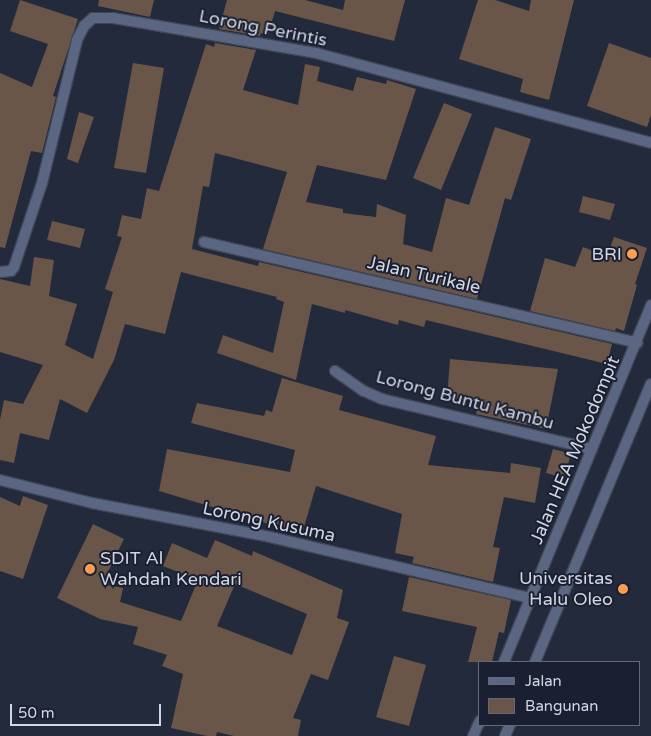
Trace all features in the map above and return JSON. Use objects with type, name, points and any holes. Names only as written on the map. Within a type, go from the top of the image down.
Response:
[{"type":"street","name":"Lorong Perintis","points":[[0,272],[11,271],[14,267],[42,183],[78,40],[84,26],[93,18],[113,18],[242,39],[316,54],[651,143]]},
{"type":"street","name":"Jalan Turikale","points":[[204,242],[637,343]]},
{"type":"street","name":"Jalan HEA Mokodompit","points":[[504,661],[637,343],[651,305]]},
{"type":"street","name":"Lorong Buntu Kambu","points":[[335,371],[382,399],[592,449]]},
{"type":"street","points":[[535,661],[618,458],[651,384]]},
{"type":"street","name":"Lorong Kusuma","points":[[0,480],[92,503],[270,537],[530,598]]},
{"type":"building","points":[[20,0],[78,19],[53,96],[56,97],[42,153],[31,151],[5,248],[0,247],[0,73],[32,87],[48,44],[10,31]]},
{"type":"building","points":[[99,0],[154,0],[150,17],[98,6]]},
{"type":"building","points":[[227,0],[305,0],[343,10],[345,0],[405,0],[394,41],[275,11],[268,35],[261,33],[260,36],[219,29]]},
{"type":"building","points":[[478,0],[495,0],[529,11],[531,0],[574,0],[549,100],[520,92],[523,79],[459,59]]},
{"type":"building","points":[[215,43],[256,50],[243,90],[298,105],[305,64],[320,67],[317,81],[353,91],[357,77],[386,84],[387,80],[416,89],[386,180],[317,165],[306,202],[343,209],[343,213],[376,217],[377,204],[406,215],[403,244],[432,252],[446,198],[469,205],[495,127],[531,139],[511,200],[505,198],[477,299],[263,249],[287,172],[215,153],[209,187],[203,186],[192,249],[258,266],[259,262],[612,344],[607,364],[426,320],[424,327],[399,320],[398,325],[345,310],[345,313],[312,304],[296,380],[217,353],[223,335],[273,353],[284,302],[276,299],[277,297],[181,272],[165,334],[125,324],[114,360],[87,413],[60,399],[49,440],[20,433],[14,463],[0,460],[0,420],[4,400],[23,404],[43,365],[0,352],[0,279],[30,286],[34,257],[54,260],[49,296],[77,304],[65,345],[93,359],[113,292],[105,289],[122,237],[117,236],[122,215],[141,219],[147,188],[159,191],[206,44],[214,47]]},
{"type":"building","points":[[609,43],[651,58],[651,115],[647,127],[587,106]]},
{"type":"building","points":[[133,63],[164,68],[146,173],[114,168]]},
{"type":"building","points":[[444,103],[472,114],[441,190],[413,178]]},
{"type":"building","points":[[79,112],[94,117],[78,163],[67,159]]},
{"type":"building","points":[[583,196],[615,204],[610,220],[579,212]]},
{"type":"building","points":[[52,221],[85,229],[80,248],[47,240]]},
{"type":"building","points":[[614,237],[647,248],[635,284],[637,285],[624,331],[616,328],[615,331],[530,311],[545,258],[575,267],[583,247],[607,256]]},
{"type":"building","points":[[450,359],[558,369],[546,429],[476,414],[479,400],[447,398]]},
{"type":"building","points":[[282,378],[343,396],[339,410],[436,436],[428,465],[510,473],[511,463],[541,468],[535,503],[504,497],[493,547],[500,548],[493,582],[412,563],[414,557],[395,553],[402,514],[316,486],[302,534],[159,491],[167,449],[290,472],[295,450],[191,423],[197,403],[264,416],[266,410],[272,412]]},
{"type":"building","points":[[553,449],[571,454],[564,478],[546,473]]},
{"type":"building","points":[[23,496],[48,505],[23,579],[0,571],[0,497],[20,506]]},
{"type":"building","points":[[93,524],[124,539],[102,584],[123,588],[120,602],[181,621],[198,580],[163,566],[172,543],[207,558],[215,540],[252,556],[253,551],[343,590],[337,618],[349,622],[328,680],[311,674],[293,718],[301,720],[298,736],[234,736],[217,732],[216,736],[207,736],[171,728],[183,674],[162,666],[167,655],[133,644],[138,627],[100,619],[57,598]],"holes":[[[235,584],[307,614],[292,655],[217,626]]]},
{"type":"building","points":[[409,577],[511,600],[504,633],[499,632],[492,661],[468,662],[477,627],[402,611]]},
{"type":"building","points":[[394,656],[426,665],[409,726],[376,717]]},
{"type":"place","name":"BRI","points":[[632,254]]},
{"type":"place","name":"SDIT Al Wahdah Kendari","points":[[90,569]]},
{"type":"place","name":"Universitas Halu Oleo","points":[[623,589]]}]
